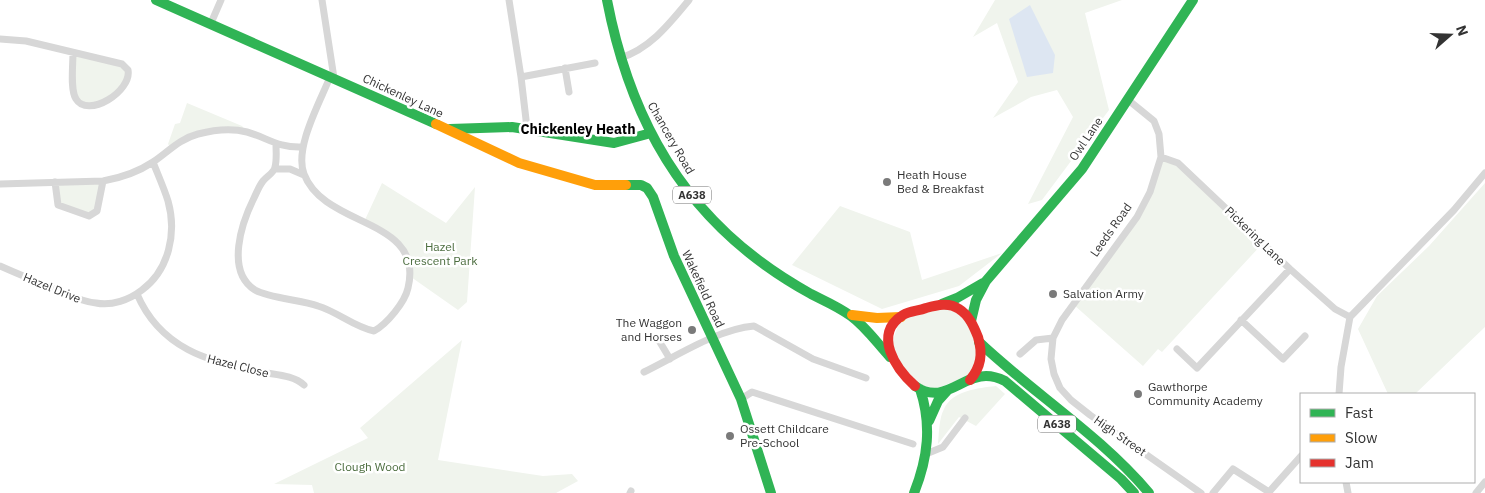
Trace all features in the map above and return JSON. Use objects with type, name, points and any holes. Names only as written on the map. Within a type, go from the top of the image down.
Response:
[{"type":"main road","name":"Chickenley Lane","points":[[157,0],[481,144],[519,163],[582,183],[595,185],[634,184],[647,188]]},
{"type":"main road","name":"Chancery Road","points":[[607,0],[620,58],[634,98],[651,133],[681,182],[714,223],[756,258],[807,291],[849,314],[862,324],[892,358]]},
{"type":"main road","name":"Owl Lane","points":[[971,321],[978,293],[986,281],[1082,169],[1193,0]]},
{"type":"main road","points":[[444,129],[499,126],[526,128],[614,143],[651,133]]},
{"type":"main road","points":[[481,144],[487,128]]},
{"type":"main road","name":"Wakefield Road","points":[[647,188],[653,196],[674,256],[741,399],[771,493]]},
{"type":"main road","name":"Owl Lane","points":[[942,304],[986,281]]},
{"type":"main road","points":[[942,304],[960,309],[971,321]]},
{"type":"main road","name":"A638","points":[[902,316],[942,304]]},
{"type":"main road","name":"Chancery Road","points":[[849,314],[865,318],[884,319],[902,316]]},
{"type":"main road","points":[[892,358],[888,344],[889,335],[902,316]]},
{"type":"main road","name":"A638","points":[[970,380],[977,373],[981,365],[982,350],[971,321]]},
{"type":"main road","name":"A638","points":[[979,342],[1005,367],[1075,422],[1134,475],[1149,493]]},
{"type":"main road","name":"A638","points":[[892,358],[906,376],[920,389],[934,393],[947,391],[982,376],[993,376],[1005,381],[1121,479],[1134,493]]},
{"type":"main road","points":[[920,389],[929,422]]},
{"type":"main road","points":[[914,493],[926,454],[929,422],[933,410],[947,391]]},
{"type":"street","points":[[210,23],[221,0]]},
{"type":"street","points":[[276,144],[277,158],[275,169],[263,182],[243,223],[239,243],[239,263],[244,278],[255,289],[272,295],[328,308],[360,327],[374,331],[381,327],[406,296],[411,278],[409,258],[396,241],[387,234],[332,206],[314,191],[304,175],[302,147],[332,78],[322,0]]},
{"type":"street","points":[[509,0],[521,77],[526,128]]},
{"type":"street","points":[[620,58],[634,54],[644,47],[668,25],[689,0]]},
{"type":"street","points":[[0,39],[26,41],[122,64],[128,70],[127,82],[120,91],[108,100],[90,106],[80,103],[76,99],[74,92],[73,53]]},
{"type":"street","points":[[521,77],[595,63]]},
{"type":"street","points":[[565,68],[569,92]]},
{"type":"street","name":"Leeds Road","points":[[1053,338],[1062,320],[1137,217],[1150,192],[1161,157],[1159,134],[1154,121],[1127,99]]},
{"type":"street","points":[[0,184],[116,179],[153,162],[185,138],[209,132],[226,130],[247,132],[276,144],[291,148],[302,147]]},
{"type":"street","name":"Pickering Lane","points":[[1161,157],[1178,163],[1290,269],[1334,308],[1350,317]]},
{"type":"street","name":"Hazel Drive","points":[[0,266],[85,301],[106,304],[123,301],[137,294],[150,284],[160,271],[170,246],[171,224],[168,202],[153,162]]},
{"type":"street","points":[[275,169],[290,170],[304,175]]},
{"type":"street","points":[[1339,393],[1341,367],[1350,317],[1454,210],[1485,173]]},
{"type":"street","points":[[55,182],[58,205],[89,216],[97,211],[103,181]]},
{"type":"street","points":[[1177,348],[1197,368],[1290,269]]},
{"type":"street","name":"Hazel Close","points":[[137,294],[148,316],[164,333],[184,349],[211,360],[245,369],[293,378],[304,385]]},
{"type":"street","points":[[1241,320],[1283,359],[1305,336]]},
{"type":"street","points":[[644,372],[712,338],[745,326],[754,326],[813,358],[866,378]]},
{"type":"street","points":[[1020,354],[1036,340],[1053,338]]},
{"type":"street","name":"High Street","points":[[1053,338],[1051,359],[1054,374],[1060,388],[1071,400],[1202,493]]},
{"type":"street","points":[[658,339],[670,359]]},
{"type":"street","points":[[741,399],[752,392],[913,444]]},
{"type":"street","points":[[926,454],[942,447],[965,418]]},
{"type":"street","points":[[1214,493],[1233,469],[1269,492],[1300,457]]},
{"type":"street","points":[[1476,493],[1485,482]]},
{"type":"green space","points":[[995,0],[1122,0],[1085,13],[1109,110],[1042,200],[1028,204],[1073,117],[1057,90],[1031,97],[993,118],[1018,82],[997,23],[973,37]]},
{"type":"green space","points":[[73,53],[122,64],[128,70],[120,91],[91,106],[76,99]]},
{"type":"green space","points":[[187,103],[242,126],[247,132],[209,132],[171,148],[168,144],[175,124],[180,123]]},
{"type":"green space","points":[[1161,157],[1178,163],[1263,243],[1162,352],[1158,349],[1143,366],[1074,305],[1137,217]]},
{"type":"green space","points":[[103,181],[97,211],[89,216],[58,205],[55,183]]},
{"type":"green space","name":"Hazel Crescent Park","points":[[382,183],[446,223],[475,187],[467,302],[458,310],[411,277],[404,249],[364,222]]},
{"type":"green space","points":[[1485,183],[1485,327],[1416,393],[1388,393],[1358,329],[1377,296],[1429,246]]},
{"type":"green space","points":[[840,206],[910,232],[922,280],[1002,253],[959,286],[882,309],[792,265]]},
{"type":"green space","points":[[948,305],[975,330],[977,373],[927,392],[889,351],[901,317]]},
{"type":"green space","name":"Clough Wood","points":[[462,340],[438,460],[543,476],[572,474],[578,481],[556,493],[314,493],[312,485],[274,484],[368,438],[360,428]]},
{"type":"green space","points":[[996,386],[1005,394],[976,426],[959,417],[938,444],[941,417],[944,409],[953,398],[966,392]]},
{"type":"shaded area","points":[[1030,5],[1055,55],[1053,73],[1027,77],[1009,19]]},
{"type":"traffic: fast","points":[[156,0],[436,124]]},
{"type":"traffic: fast","points":[[607,0],[627,75],[641,111],[657,144],[677,176],[700,206],[727,233],[763,264],[797,286],[851,316],[867,330],[890,357]]},
{"type":"traffic: fast","points":[[971,321],[976,300],[986,281],[1082,169],[1193,0]]},
{"type":"traffic: fast","points":[[450,129],[512,127],[614,143],[651,133]]},
{"type":"traffic: fast","points":[[626,185],[641,185],[647,188],[653,197],[674,256],[741,399],[771,493]]},
{"type":"traffic: fast","points":[[942,304],[983,283]]},
{"type":"traffic: fast","points":[[979,342],[1110,452],[1149,493]]},
{"type":"traffic: fast","points":[[915,386],[934,393],[943,392],[977,377],[991,376],[1005,381],[1121,479],[1134,493]]},
{"type":"traffic: fast","points":[[914,493],[923,467],[927,441],[926,416],[920,389]]},
{"type":"traffic: fast","points":[[929,421],[938,401],[947,391]]},
{"type":"traffic: slow","points":[[436,124],[519,163],[595,185],[626,185]]},
{"type":"traffic: slow","points":[[852,315],[877,318],[901,317]]},
{"type":"traffic: jam","points":[[915,386],[901,370],[890,351],[889,332],[894,323],[903,315],[939,305],[951,305],[966,314],[978,337],[980,360],[977,370],[970,380]]},
{"type":"place","name":"Heath House Bed & Breakfast","points":[[887,182]]},
{"type":"place","name":"Salvation Army","points":[[1053,294]]},
{"type":"place","name":"The Waggon and Horses","points":[[692,330]]},
{"type":"place","name":"Gawthorpe Community Academy","points":[[1138,394]]},
{"type":"place","name":"Ossett Childcare Pre-School","points":[[730,436]]},
{"type":"district","name":"Chickenley Heath","points":[[578,129]]}]
